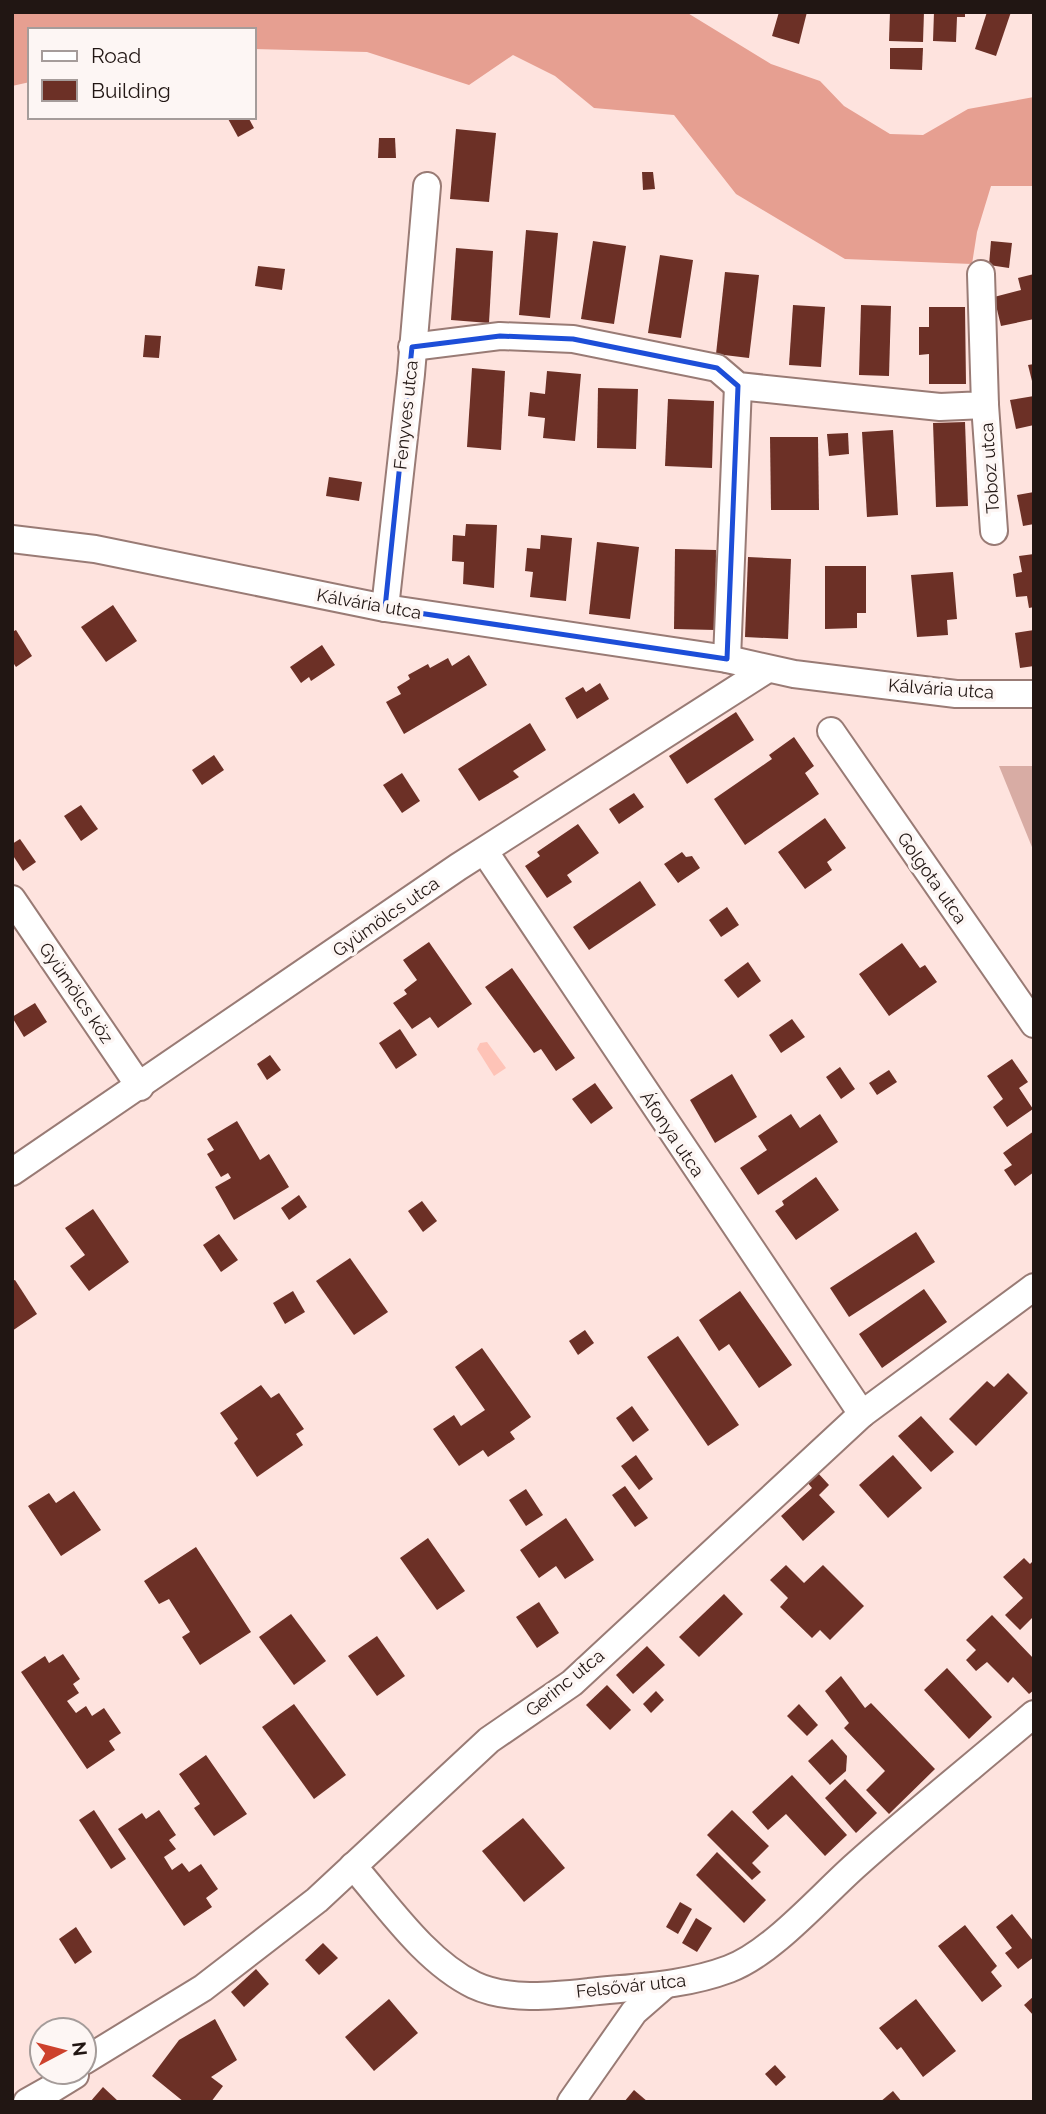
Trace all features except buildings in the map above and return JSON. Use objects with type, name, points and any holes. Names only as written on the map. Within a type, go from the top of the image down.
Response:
[{"type":"street","points":[[412,347],[427,186]]},
{"type":"street","points":[[981,274],[985,405]]},
{"type":"street","name":"Fenyves utca","points":[[385,608],[412,347],[500,336],[573,339],[717,368],[738,386],[940,407],[985,405]]},
{"type":"street","points":[[727,659],[738,386]]},
{"type":"street","name":"Toboz utca","points":[[985,405],[994,531]]},
{"type":"street","name":"Kálvária utca","points":[[12,539],[95,550],[385,608],[727,659],[766,670],[956,694],[1034,694]]},
{"type":"street","name":"Gyümölcs utca","points":[[12,1172],[458,867],[766,670]]},
{"type":"street","name":"Golgota utca","points":[[831,731],[1034,1024]]},
{"type":"street","name":"Áfonya utca","points":[[485,852],[862,1414]]},
{"type":"street","name":"Gyümölcs köz","points":[[12,899],[140,1087]]},
{"type":"street","name":"Gerinc utca","points":[[98,2052],[203,1987],[317,1900],[489,1740],[572,1683],[862,1414],[1034,1287]]},
{"type":"street","name":"Felsővár utca","points":[[353,1866],[441,1962],[473,1984],[501,1994],[532,1995],[665,1985],[731,1969],[751,1958],[934,1797],[1034,1714]]},
{"type":"street","points":[[571,2102],[634,2012],[665,1985]]},
{"type":"street","points":[[17,2102],[43,2086]]},
{"type":"highlighted area","points":[[500,336],[573,339],[717,368],[738,386],[727,659],[385,608],[412,347]]},
{"type":"shaded area","points":[[12,12],[686,12],[771,64],[820,81],[844,106],[890,134],[923,135],[968,109],[1034,97],[1034,186],[991,186],[977,232],[972,264],[845,259],[736,194],[674,115],[594,108],[555,76],[513,55],[469,85],[367,52],[256,49],[256,28],[28,28],[28,82],[12,86]]},
{"type":"shaded area","points":[[999,766],[1034,766],[1034,852]]},
{"type":"shaded area","points":[[487,1042],[506,1068],[494,1076],[477,1049],[480,1043]]}]
